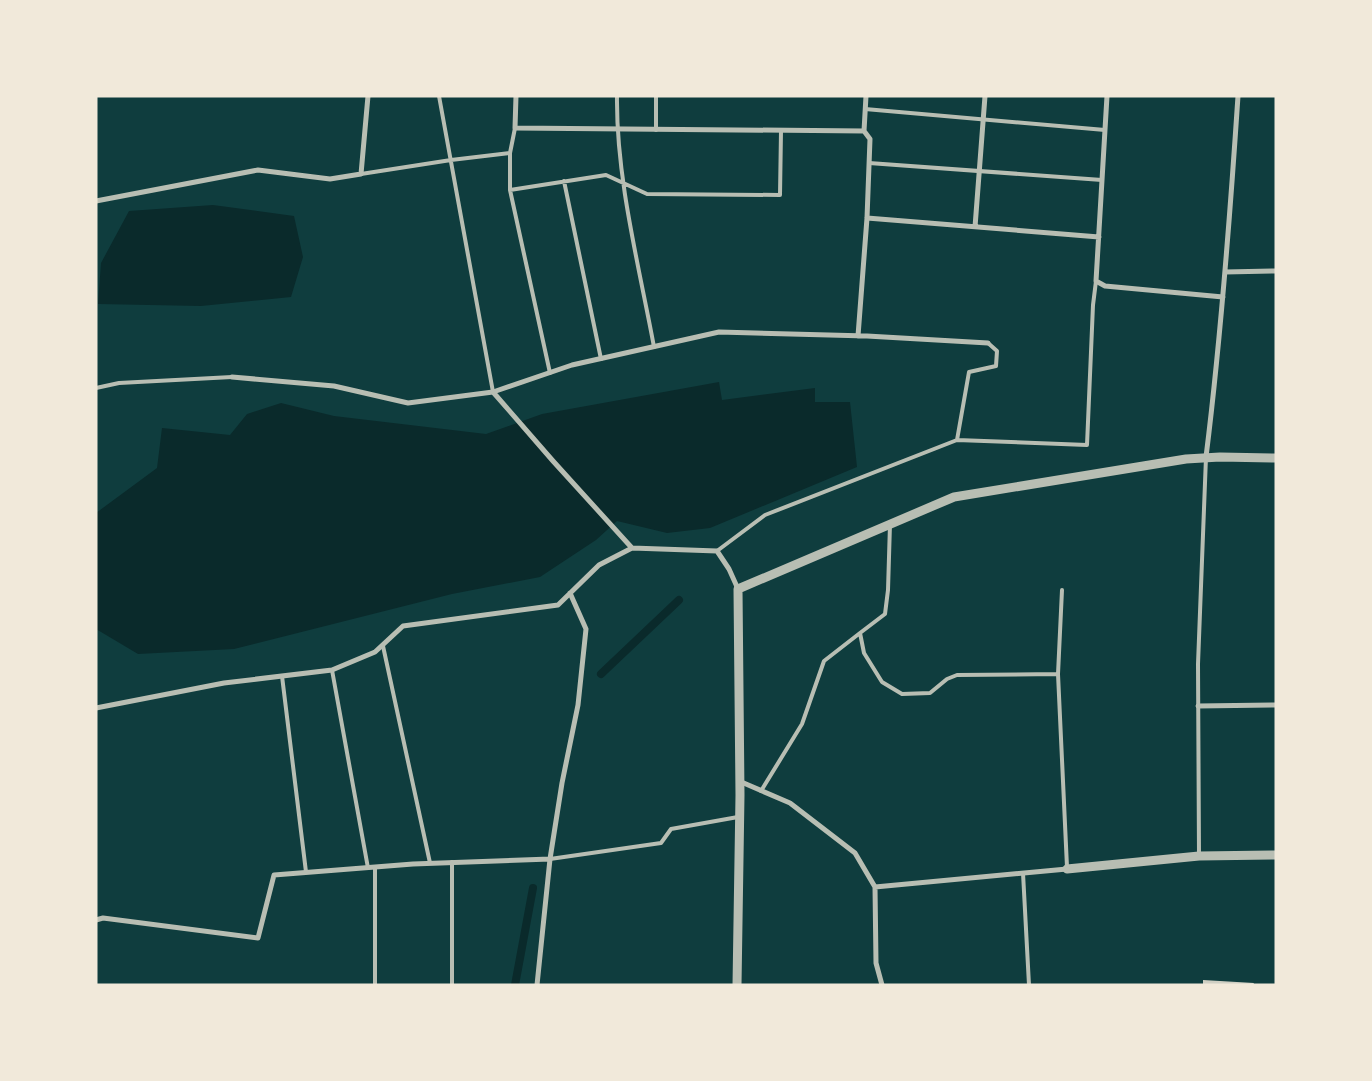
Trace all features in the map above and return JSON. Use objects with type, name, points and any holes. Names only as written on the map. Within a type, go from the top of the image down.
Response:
[{"type":"street","points":[[96,201],[258,170],[330,179],[361,174],[368,96]]},
{"type":"street","points":[[516,96],[515,128],[864,131]]},
{"type":"street","points":[[858,336],[867,218],[870,139],[864,131],[866,96]]},
{"type":"street","points":[[975,227],[985,96]]},
{"type":"street","points":[[1107,96],[1096,281],[1106,286],[1224,297]]},
{"type":"street","points":[[1206,457],[1224,297],[1238,96]]},
{"type":"street","points":[[867,218],[1099,237]]},
{"type":"street","points":[[1225,272],[1276,271]]},
{"type":"street","points":[[232,377],[334,386],[408,402],[493,392],[572,366],[719,332],[858,336],[988,343]]},
{"type":"street","points":[[493,392],[632,548]]},
{"type":"street","points":[[738,589],[954,497],[1177,460],[1206,457],[1276,458]]},
{"type":"street","points":[[96,708],[224,683],[332,670],[375,652],[403,626],[558,605],[599,565],[632,548],[717,551],[729,569],[738,589],[740,817],[737,985]]},
{"type":"street","points":[[537,985],[550,859],[562,783],[578,705],[586,629],[570,593]]},
{"type":"street","points":[[1198,706],[1276,705]]},
{"type":"street","points":[[739,781],[790,803],[854,854],[875,887],[876,963],[882,985]]},
{"type":"street","points":[[875,887],[1199,856],[1276,855]]},
{"type":"street","points":[[96,920],[103,918],[258,938],[274,875],[430,863],[550,859]]},
{"type":"lane","points":[[439,96],[493,392]]},
{"type":"lane","points":[[618,96],[617,129],[624,183],[654,347]]},
{"type":"lane","points":[[656,96],[656,130]]},
{"type":"lane","points":[[865,109],[1105,130]]},
{"type":"lane","points":[[515,128],[510,153],[510,190],[550,373]]},
{"type":"lane","points":[[510,190],[606,175],[647,194],[780,195],[781,130]]},
{"type":"lane","points":[[361,174],[510,153]]},
{"type":"lane","points":[[869,163],[1102,180]]},
{"type":"lane","points":[[564,181],[601,359]]},
{"type":"lane","points":[[717,551],[765,515],[957,440],[1087,445],[1093,305],[1096,281]]},
{"type":"lane","points":[[957,440],[969,372],[996,366],[998,351],[988,343]]},
{"type":"lane","points":[[96,388],[118,383],[232,377]]},
{"type":"lane","points":[[1199,856],[1198,664],[1206,457]]},
{"type":"lane","points":[[761,791],[802,724],[824,661],[885,614],[888,590],[890,524]]},
{"type":"lane","points":[[1062,590],[1058,674],[1067,869]]},
{"type":"lane","points":[[860,633],[864,653],[882,682],[902,694],[930,693],[947,679],[957,675],[1058,674]]},
{"type":"lane","points":[[383,646],[430,863]]},
{"type":"lane","points":[[332,670],[368,868]]},
{"type":"lane","points":[[282,676],[306,872]]},
{"type":"lane","points":[[550,859],[661,843],[671,829],[740,817]]},
{"type":"lane","points":[[452,862],[452,985]]},
{"type":"lane","points":[[375,867],[375,985]]},
{"type":"lane","points":[[1023,873],[1029,985]]},
{"type":"water","points":[[213,205],[294,216],[303,257],[291,297],[201,306],[98,304],[101,263],[129,211]]},
{"type":"water","points":[[719,382],[722,400],[815,388],[815,402],[850,402],[857,467],[710,528],[667,533],[617,521],[596,540],[540,577],[452,594],[234,649],[138,654],[96,629],[96,513],[157,468],[162,428],[230,435],[247,414],[281,403],[334,416],[486,434],[542,414]]},
{"type":"building","points":[[1203,980],[1254,983],[1253,985],[1203,985]]},
{"type":"waterway","points":[[601,674],[679,600]]},
{"type":"waterway","points":[[515,985],[533,888]]}]
